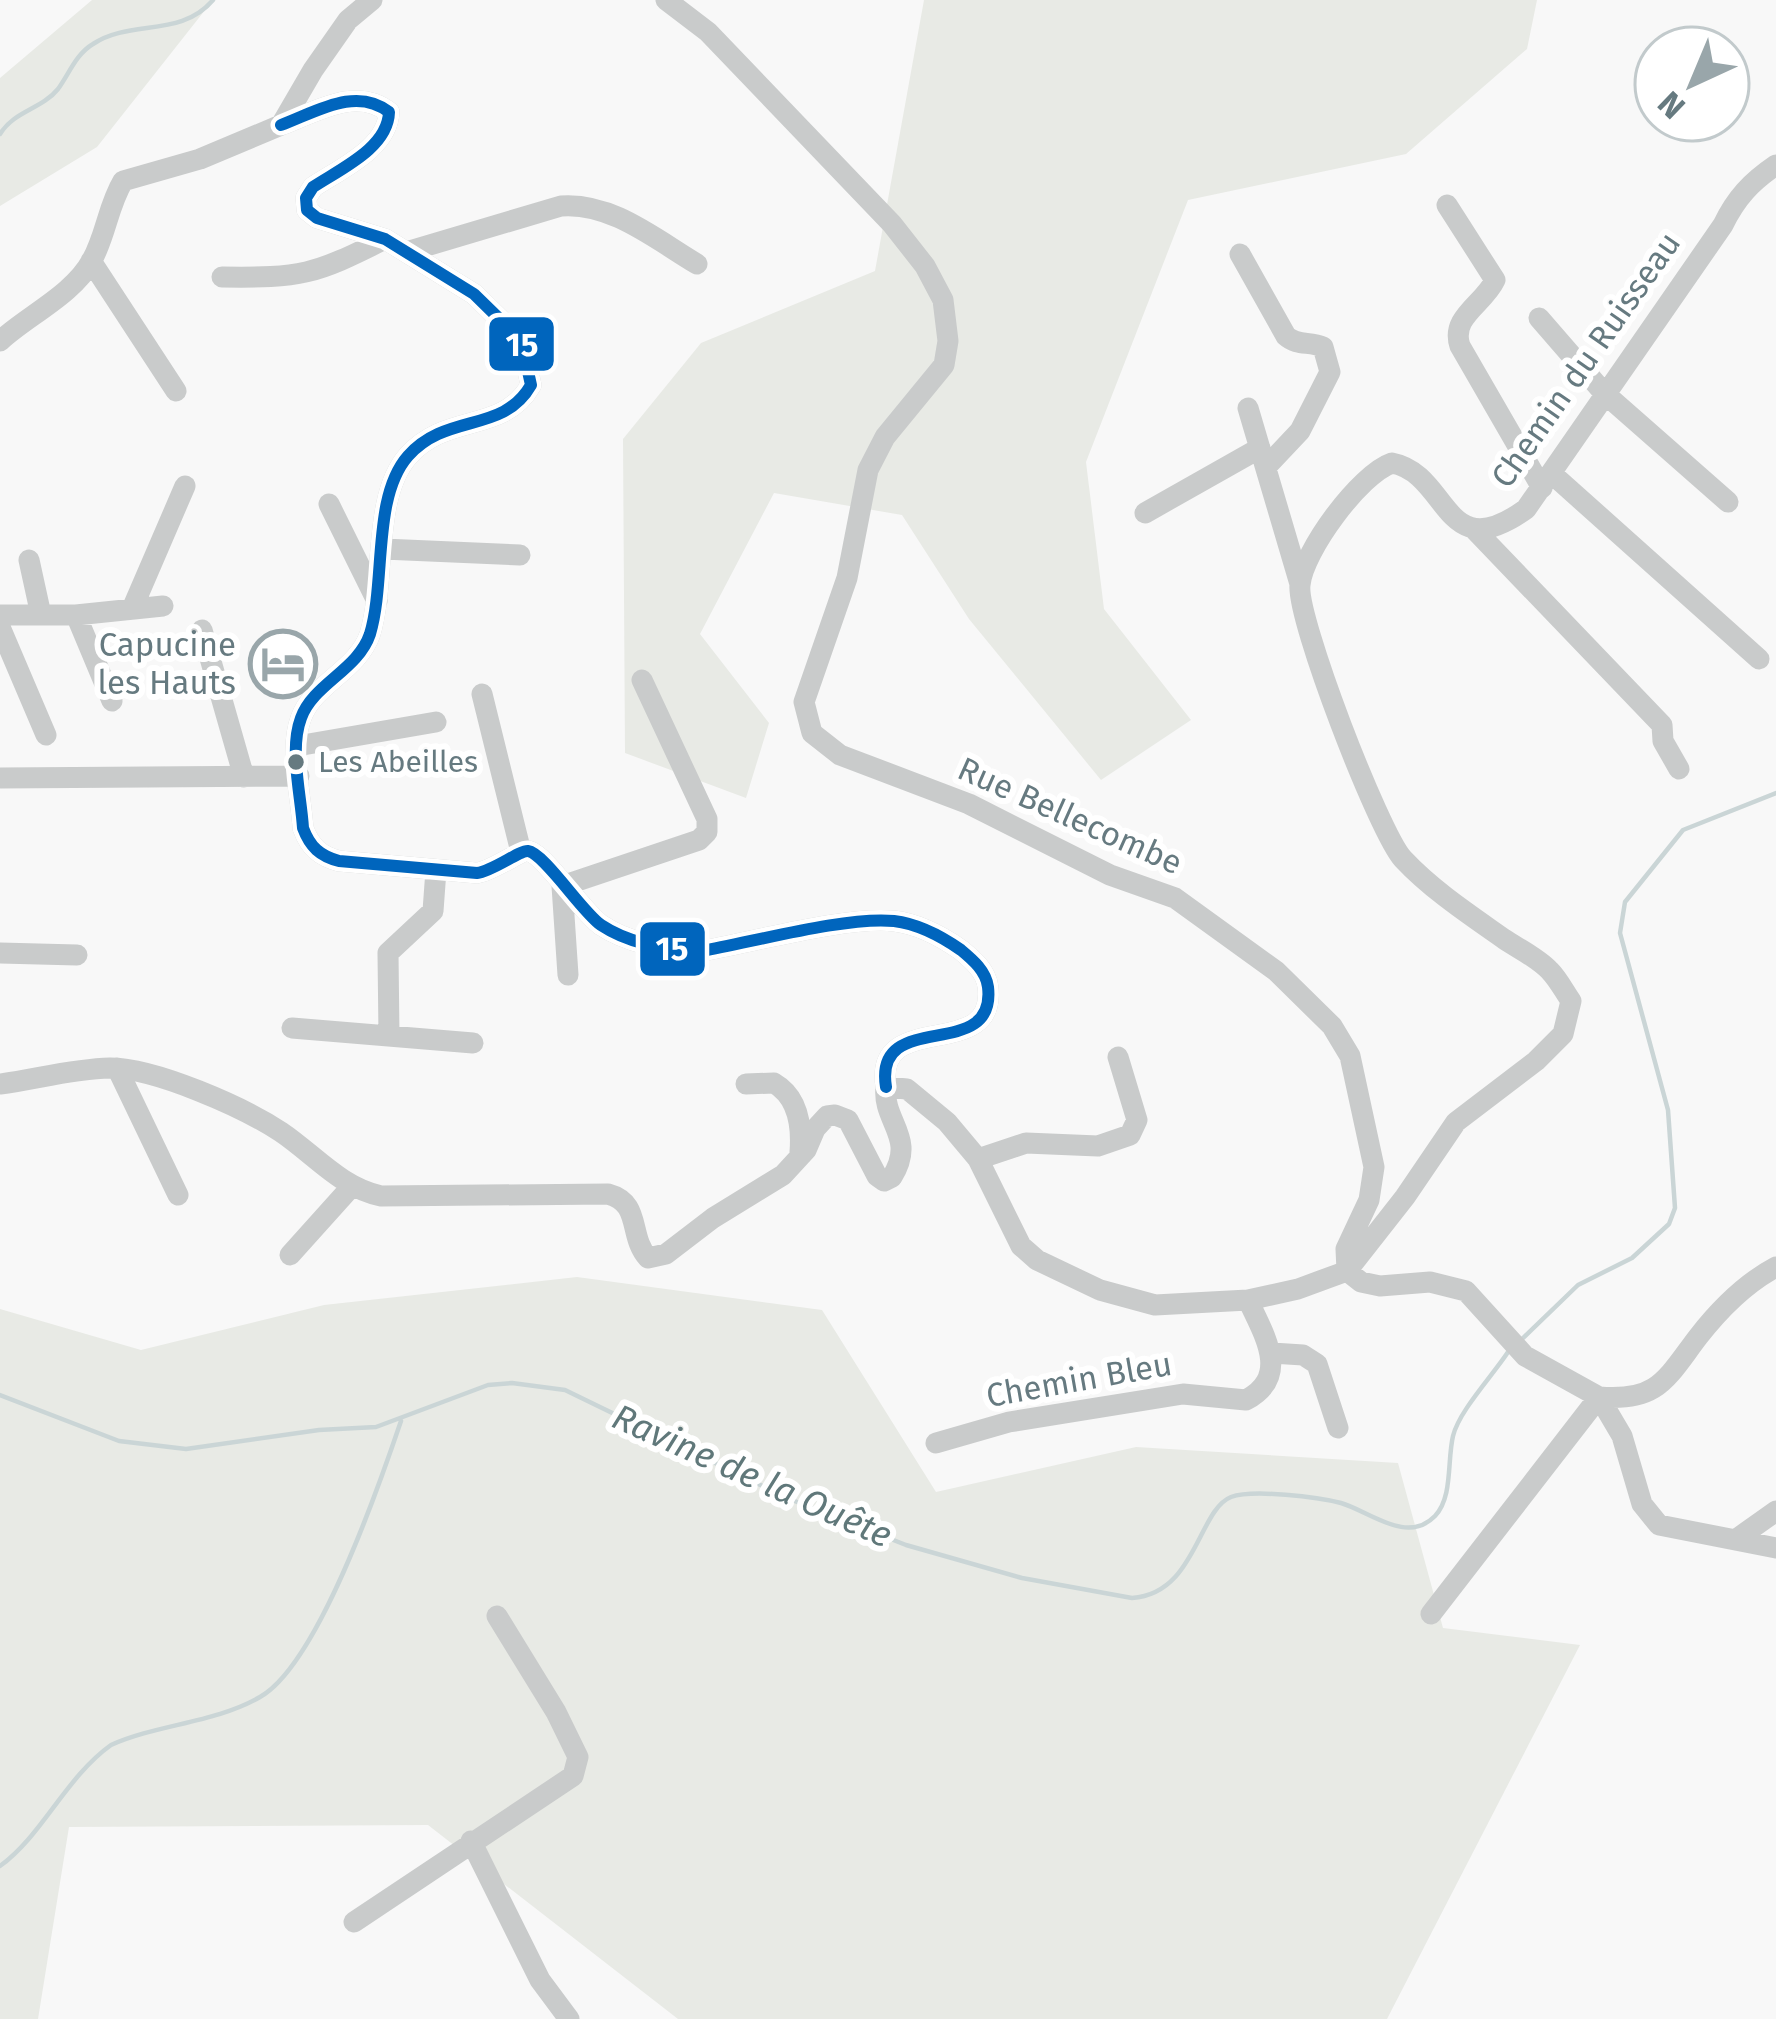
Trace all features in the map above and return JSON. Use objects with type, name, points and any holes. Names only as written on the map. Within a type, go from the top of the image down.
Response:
[{"type":"street","points":[[281,124],[348,20],[372,0]]},
{"type":"street","name":"Rue Bellecombe","points":[[666,0],[708,32],[892,224],[925,266],[943,301],[948,341],[944,364],[885,437],[868,470],[847,578],[804,702],[806,722],[822,743],[840,755],[969,804],[1110,875],[1175,898],[1276,971],[1332,1026],[1350,1056],[1374,1167],[1369,1200],[1346,1250],[1347,1271]]},
{"type":"street","points":[[0,341],[56,298],[92,261],[111,200],[123,181],[200,159],[356,98],[376,102],[389,112],[388,129],[313,188],[306,198],[307,210],[317,218],[385,239],[474,294],[521,340],[531,385],[513,408],[499,416],[442,429],[404,460],[388,497],[369,638],[299,721],[303,828],[315,850],[339,861],[436,870],[492,871],[521,852],[536,854],[581,909],[604,927],[675,950],[702,951],[872,920],[917,926],[946,939],[981,970],[988,984],[982,1013],[962,1032],[903,1043],[890,1053],[883,1070],[887,1105],[901,1136],[902,1154],[892,1177],[884,1181],[877,1176],[848,1120],[827,1116],[814,1129],[795,1164],[658,1258],[642,1252],[631,1210],[620,1197],[381,1196],[352,1186],[283,1133],[211,1096],[117,1068],[0,1084]]},
{"type":"street","name":"Chemin du Ruisseau","points":[[1473,528],[1505,524],[1526,509],[1733,204],[1745,188],[1776,165]]},
{"type":"street","points":[[406,252],[561,206],[584,204],[606,210],[697,263]]},
{"type":"street","points":[[1447,205],[1495,280],[1489,293],[1460,321],[1456,334],[1547,481],[1760,659]]},
{"type":"street","points":[[222,277],[313,274],[385,239]]},
{"type":"street","points":[[1145,513],[1263,457],[1300,430],[1330,372],[1323,347],[1286,336],[1240,254]]},
{"type":"street","points":[[92,261],[176,391]]},
{"type":"street","points":[[1539,318],[1604,393],[1728,502]]},
{"type":"street","points":[[886,1087],[908,1089],[946,1122],[978,1159],[1021,1246],[1037,1260],[1100,1290],[1155,1305],[1248,1300],[1347,1271],[1406,1197],[1456,1123],[1536,1061],[1562,1034],[1571,1000],[1548,968],[1428,882],[1399,855],[1357,765],[1302,617],[1300,584],[1248,408]]},
{"type":"street","points":[[1300,584],[1307,559],[1338,512],[1385,465],[1407,468],[1455,518],[1473,528],[1662,725],[1663,741],[1679,769]]},
{"type":"street","points":[[132,609],[184,486]]},
{"type":"street","points":[[329,504],[377,601]]},
{"type":"street","points":[[383,549],[520,555]]},
{"type":"street","points":[[29,560],[41,615]]},
{"type":"street","points":[[0,615],[76,615],[163,606]]},
{"type":"street","points":[[76,615],[112,701]]},
{"type":"street","points":[[0,627],[46,735]]},
{"type":"street","points":[[202,630],[244,777]]},
{"type":"street","points":[[562,886],[699,840],[707,832],[707,819],[642,680]]},
{"type":"street","points":[[482,694],[521,852]]},
{"type":"street","points":[[297,746],[436,722]]},
{"type":"street","points":[[0,778],[299,776]]},
{"type":"street","points":[[389,1036],[388,953],[433,911],[436,870]]},
{"type":"street","points":[[562,886],[568,975]]},
{"type":"street","points":[[0,953],[77,955]]},
{"type":"street","points":[[292,1028],[473,1043]]},
{"type":"street","points":[[978,1159],[1025,1143],[1098,1146],[1130,1135],[1136,1120],[1118,1057]]},
{"type":"street","points":[[117,1068],[178,1195]]},
{"type":"street","points":[[746,1084],[774,1083],[788,1094],[796,1108],[801,1138],[795,1164]]},
{"type":"street","points":[[290,1255],[352,1186]]},
{"type":"street","points":[[1431,1614],[1599,1397],[1644,1395],[1661,1386],[1722,1310],[1756,1278],[1776,1267]]},
{"type":"street","points":[[1347,1271],[1361,1282],[1380,1286],[1448,1283],[1466,1291],[1525,1356],[1599,1397],[1622,1436],[1648,1515],[1660,1525],[1776,1548]]},
{"type":"street","points":[[1248,1300],[1272,1353],[1303,1355],[1317,1364],[1338,1428]]},
{"type":"street","name":"Chemin Bleu","points":[[936,1443],[1009,1422],[1183,1394],[1246,1400],[1265,1386],[1272,1353]]},
{"type":"street","points":[[1738,1538],[1776,1511]]},
{"type":"street","points":[[354,1922],[573,1776],[578,1757],[556,1712],[496,1616]]},
{"type":"street","points":[[471,1841],[540,1980],[569,2019]]},
{"type":"shaded area","points":[[92,0],[213,0],[97,147],[0,206],[0,78]]},
{"type":"shaded area","points":[[924,0],[1537,0],[1527,49],[1406,154],[1188,200],[1086,462],[1104,609],[1191,720],[1101,780],[969,619],[902,515],[774,493],[700,634],[769,723],[746,798],[625,753],[623,439],[701,343],[875,271]]},
{"type":"shaded area","points":[[577,1277],[822,1310],[936,1492],[1136,1447],[1398,1463],[1443,1628],[1580,1645],[1387,2019],[678,2019],[428,1825],[69,1827],[38,2019],[0,2019],[0,1309],[141,1350],[324,1305]]},
{"type":"waterway","points":[[0,134],[51,96],[93,44],[108,36],[186,19],[213,0]]},
{"type":"waterway","name":"Ravine de la Ouête","points":[[1521,1340],[1578,1285],[1632,1258],[1669,1224],[1675,1208],[1668,1110],[1620,933],[1625,902],[1683,830],[1776,793]]},
{"type":"waterway","name":"Ravine de la Ouête","points":[[0,1395],[119,1441],[186,1449],[376,1427],[488,1385],[565,1390],[787,1498],[906,1545],[1022,1578],[1132,1598],[1170,1582],[1220,1505],[1231,1497],[1317,1498],[1400,1527],[1424,1524],[1445,1499],[1456,1426],[1508,1352]]},
{"type":"waterway","points":[[0,1866],[28,1839],[80,1773],[111,1745],[243,1706],[282,1678],[303,1649],[344,1571],[401,1421]]},
{"type":"transit line","name":"15","points":[[281,125],[350,101],[389,112],[387,125],[372,147],[313,187],[306,198],[307,210],[317,218],[385,239],[474,294],[521,340],[531,385],[505,411],[423,442],[397,473],[384,516],[370,634],[356,658],[315,696],[301,718],[297,773],[303,828],[309,840],[321,853],[339,861],[477,873],[528,851],[601,925],[663,948],[702,951],[874,920],[929,931],[961,950],[982,971],[988,987],[986,1010],[974,1024],[898,1048],[887,1063],[886,1087]]},
{"type":"place","name":"Capucine les Hauts","points":[[283,664]]},
{"type":"place","name":"Les Abeilles","points":[[296,762]]}]
